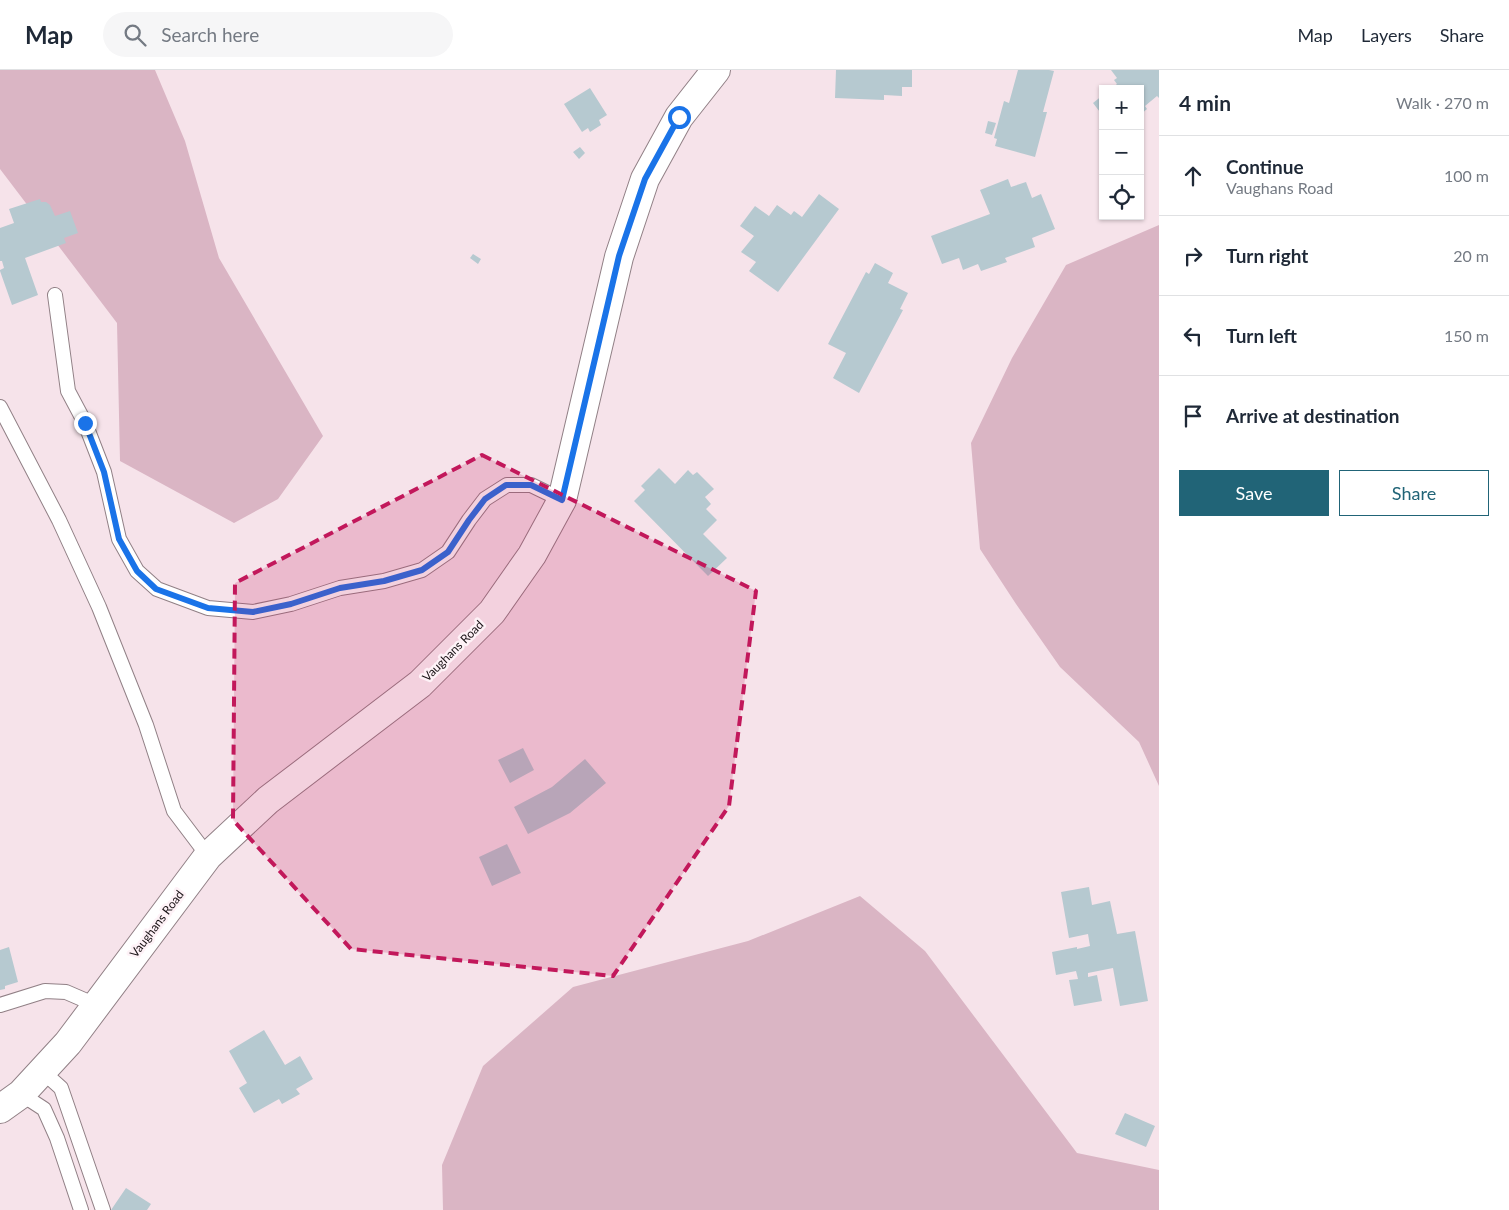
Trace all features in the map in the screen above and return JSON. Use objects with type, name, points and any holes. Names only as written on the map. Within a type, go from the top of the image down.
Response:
[{"type":"street","name":"Vaughans Road","points":[[10,1102],[68,1043],[208,856],[268,800],[420,684],[492,612],[532,556],[562,500],[619,256],[645,179],[679,117],[716,70]]},
{"type":"lane","points":[[55,295],[68,391],[85,423],[104,472],[119,539],[137,571],[156,589],[208,608],[253,612],[291,604],[340,588],[384,581],[422,570],[448,552],[485,499],[506,485],[531,485],[562,500]]},
{"type":"lane","points":[[0,407],[59,520],[99,607],[146,725],[174,811],[208,856]]},
{"type":"lane","points":[[0,1005],[45,991],[66,992],[96,1006]]},
{"type":"lane","points":[[42,1070],[61,1088],[103,1210]]},
{"type":"lane","points":[[10,1102],[44,1108],[57,1138],[81,1210]]},
{"type":"highlighted area","points":[[482,455],[756,591],[729,806],[613,976],[351,949],[233,820],[235,583]]},
{"type":"shaded area","points":[[0,70],[155,70],[185,141],[219,258],[323,436],[278,499],[234,523],[120,461],[117,323],[0,169]]},
{"type":"shaded area","points":[[1159,225],[1159,786],[1139,742],[1060,667],[980,549],[971,443],[1012,358],[1066,265]]},
{"type":"shaded area","points":[[860,896],[925,951],[1077,1153],[1159,1170],[1159,1210],[443,1210],[442,1165],[483,1066],[573,987],[748,941]]},
{"type":"building","points":[[836,70],[912,70],[912,87],[902,87],[902,96],[884,95],[884,100],[835,98]]},
{"type":"building","points":[[1018,70],[1054,71],[1043,112],[1047,112],[1035,157],[995,146],[997,139],[994,138],[1004,101],[1009,103]]},
{"type":"building","points":[[1111,70],[1159,70],[1159,98],[1157,96],[1145,106],[1147,109],[1144,112],[1144,85],[1116,85],[1114,80],[1117,78]]},
{"type":"building","points":[[590,88],[607,115],[599,120],[601,125],[590,132],[588,128],[582,132],[564,104]]},
{"type":"building","points":[[1099,98],[1099,111],[1093,103]]},
{"type":"building","points":[[988,121],[996,123],[992,135],[985,133]]},
{"type":"building","points":[[580,147],[585,153],[579,159],[573,152]]},
{"type":"building","points":[[1008,179],[1011,187],[1026,182],[1032,198],[1041,194],[1055,229],[1032,238],[1035,247],[1005,258],[1007,262],[981,271],[978,264],[963,270],[959,258],[942,264],[931,236],[990,214],[980,190]]},
{"type":"building","points":[[819,194],[839,209],[778,292],[749,271],[756,262],[741,252],[754,236],[740,226],[755,206],[769,216],[777,205],[791,215],[794,211],[802,217]]},
{"type":"building","points":[[40,199],[41,202],[46,202],[50,205],[55,216],[70,211],[78,233],[64,238],[66,243],[25,258],[38,295],[12,305],[0,271],[4,268],[2,261],[0,261],[0,228],[14,223],[9,209]]},
{"type":"building","points":[[473,254],[481,259],[478,264],[470,258]]},
{"type":"building","points":[[875,263],[893,273],[888,283],[908,293],[900,309],[903,310],[859,393],[833,378],[846,353],[828,344],[866,272],[869,274]]},
{"type":"building","points":[[659,468],[675,484],[688,470],[693,475],[697,472],[714,489],[705,497],[711,504],[706,509],[717,520],[703,534],[727,558],[708,576],[634,501],[645,490],[641,486]]},
{"type":"building","points":[[523,748],[534,770],[510,783],[498,760]]},
{"type":"building","points":[[585,759],[606,783],[570,813],[528,834],[514,807],[552,787]]},
{"type":"building","points":[[507,844],[521,873],[492,886],[479,857]]},
{"type":"building","points":[[1089,887],[1092,905],[1110,901],[1117,934],[1135,931],[1148,1001],[1120,1006],[1113,968],[1088,973],[1088,977],[1097,975],[1102,1001],[1074,1006],[1069,980],[1078,979],[1076,971],[1056,975],[1052,952],[1090,946],[1088,934],[1069,938],[1061,892]]},
{"type":"building","points":[[9,947],[18,982],[5,986],[5,989],[0,990],[0,950]]},
{"type":"building","points":[[264,1030],[285,1065],[300,1056],[313,1079],[296,1089],[300,1094],[282,1104],[279,1099],[254,1113],[239,1088],[247,1083],[229,1051]]},
{"type":"building","points":[[1125,1113],[1155,1126],[1146,1147],[1115,1134]]},
{"type":"building","points":[[126,1188],[151,1204],[147,1210],[111,1210]]},
{"type":"route","points":[[85,423],[104,472],[119,539],[137,571],[156,589],[208,608],[253,612],[291,604],[340,588],[384,581],[422,570],[448,552],[485,499],[506,485],[531,485],[562,500],[619,256],[645,179],[679,117]]}]
